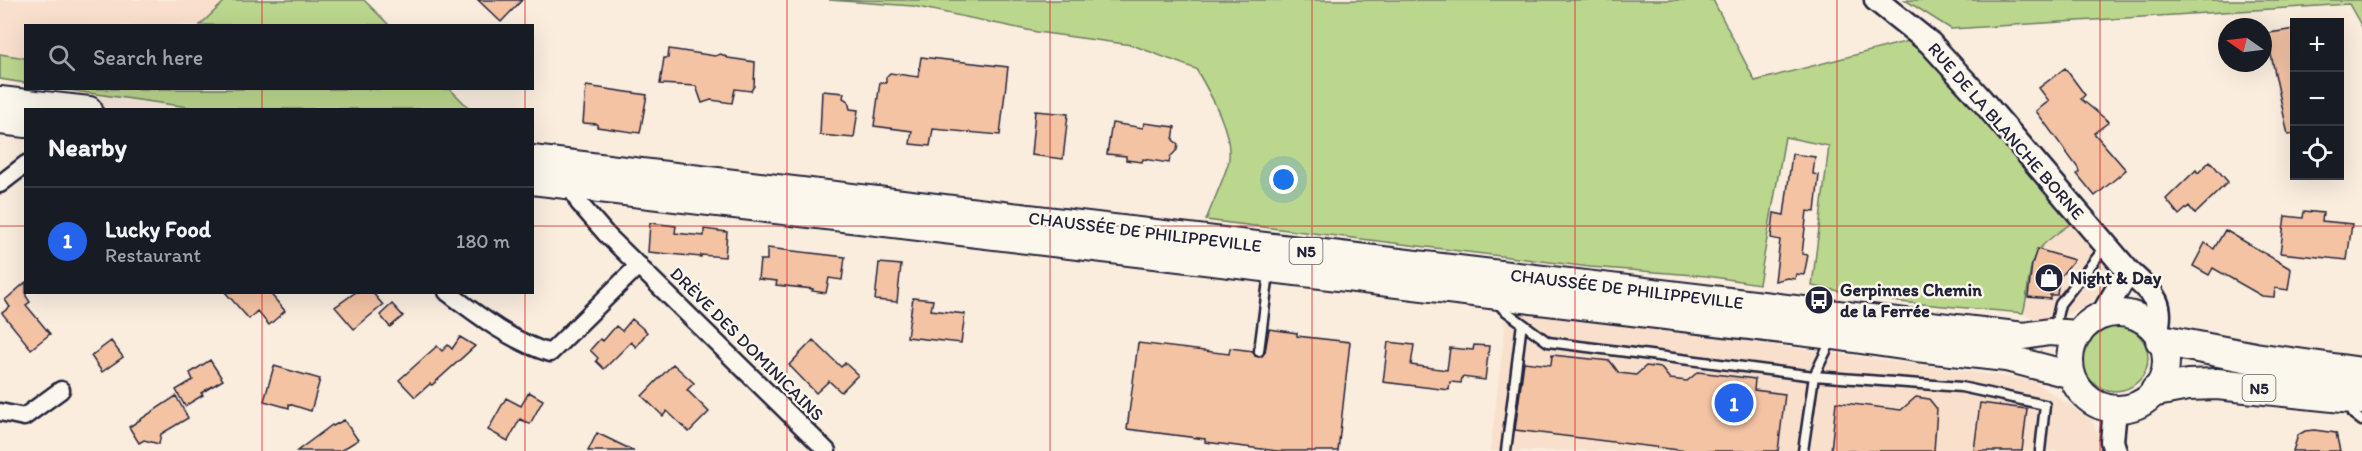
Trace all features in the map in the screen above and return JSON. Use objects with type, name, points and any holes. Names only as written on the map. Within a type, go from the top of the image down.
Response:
[{"type":"highway","name":"N5","points":[[2159,337],[2255,358],[2359,398]]},
{"type":"highway","name":"N5","points":[[2156,391],[2188,385],[2217,384],[2359,398]]},
{"type":"main road","points":[[0,100],[71,108]]},
{"type":"main road","points":[[0,121],[24,124]]},
{"type":"main road","name":"CHAUSSÉE DE PHILIPPEVILLE","points":[[534,159],[2024,336],[2066,333]]},
{"type":"main road","name":"CHAUSSÉE DE PHILIPPEVILLE","points":[[534,181],[1833,336],[2006,358],[2072,375]]},
{"type":"main road","name":"N5","points":[[2101,317],[2129,315],[2149,325],[2159,337]]},
{"type":"main road","points":[[2101,317],[2066,333],[2072,347],[2070,361],[2072,375],[2078,388],[2088,399],[2115,410]]},
{"type":"main road","points":[[2156,391],[2163,380],[2165,366],[2165,353],[2159,337]]},
{"type":"main road","name":"N5","points":[[2115,410],[2130,408],[2144,401],[2156,391]]},
{"type":"street","name":"RUE DE LA BLANCHE BORNE","points":[[1876,0],[1935,48],[2128,271],[2153,295],[2162,316],[2159,337]]},
{"type":"street","points":[[0,184],[24,166]]},
{"type":"street","name":"DRÈVE DES DOMINICAINS","points":[[571,187],[579,202],[606,234],[827,451]]},
{"type":"street","points":[[450,294],[485,320],[520,341],[550,353],[639,265]]},
{"type":"street","points":[[2101,317],[2128,271]]},
{"type":"street","points":[[0,412],[24,417],[61,390]]},
{"type":"street","points":[[2115,410],[2112,441],[2115,451]]},
{"type":"lane","points":[[2066,333],[2060,304],[2106,246]]},
{"type":"lane","points":[[1259,351],[1269,269]]},
{"type":"lane","points":[[1492,295],[1503,309],[1548,342],[1814,376],[1961,387],[2045,405],[2040,451]]},
{"type":"lane","points":[[1506,451],[1522,323]]},
{"type":"lane","points":[[1803,451],[1814,376],[1833,336]]},
{"type":"shaded area","points":[[0,0],[226,0],[201,24],[24,24],[24,57],[0,54]]},
{"type":"shaded area","points":[[2074,221],[2110,261],[2100,295],[2085,306],[2044,324],[2023,313],[2028,297],[2032,263],[2038,250]]},
{"type":"shaded area","points":[[1503,309],[2032,380],[2092,420],[2104,451],[1490,451],[1505,329]]},
{"type":"green space","points":[[226,0],[364,0],[388,24],[201,24]]},
{"type":"green space","points":[[829,0],[1713,0],[1755,81],[1916,39],[2074,221],[2049,239],[2037,252],[2031,266],[2023,313],[1899,302],[1812,286],[1829,146],[1785,137],[1759,284],[1707,276],[1590,267],[1206,220],[1226,171],[1229,153],[1225,128],[1220,115],[1196,69],[1132,45],[1037,32],[913,6]]},
{"type":"green space","points":[[1905,0],[2362,0],[2362,27],[2349,4],[1951,29]]},
{"type":"green space","points":[[0,54],[24,58],[24,83],[0,79]]},
{"type":"green space","points":[[68,90],[451,90],[469,108],[195,108]]},
{"type":"green space","points":[[2115,325],[2128,328],[2138,335],[2145,345],[2148,358],[2145,371],[2138,381],[2128,388],[2115,391],[2102,388],[2092,381],[2085,371],[2082,358],[2085,345],[2092,335],[2102,328]]},
{"type":"building","points":[[478,0],[522,0],[501,22]]},
{"type":"building","points":[[2290,30],[2290,135],[2288,135],[2272,59],[2272,33]]},
{"type":"building","points":[[669,49],[715,56],[721,54],[728,58],[755,62],[754,86],[751,91],[735,89],[732,103],[711,100],[702,103],[696,86],[660,84],[664,58],[668,58]]},
{"type":"building","points":[[921,57],[1008,67],[1000,135],[933,129],[930,146],[910,144],[912,131],[874,126],[880,82],[886,83],[886,77],[890,73],[918,77]]},
{"type":"building","points":[[2065,68],[2085,95],[2081,99],[2109,122],[2094,133],[2126,170],[2095,196],[2077,174],[2078,168],[2036,111],[2049,101],[2039,88]]},
{"type":"building","points":[[586,86],[647,95],[640,133],[583,123]]},
{"type":"building","points":[[822,91],[844,93],[843,98],[848,101],[850,109],[858,110],[854,138],[820,135]]},
{"type":"building","points":[[1035,111],[1068,114],[1063,159],[1031,155]]},
{"type":"building","points":[[1112,123],[1143,128],[1144,123],[1175,127],[1173,140],[1178,144],[1177,150],[1170,157],[1169,163],[1143,159],[1142,162],[1126,160],[1126,156],[1107,154]]},
{"type":"building","points":[[1792,154],[1815,157],[1813,174],[1819,175],[1815,212],[1807,211],[1802,254],[1808,255],[1804,275],[1796,274],[1795,279],[1775,281],[1780,240],[1771,238],[1774,213],[1784,215]]},
{"type":"building","points":[[2210,161],[2228,182],[2195,214],[2189,206],[2179,215],[2166,199],[2196,170],[2198,173]]},
{"type":"building","points":[[2304,211],[2323,213],[2322,221],[2352,224],[2347,260],[2280,253],[2285,216],[2303,218]]},
{"type":"building","points":[[650,223],[676,226],[675,233],[704,236],[704,229],[727,232],[725,257],[648,252]]},
{"type":"building","points":[[2225,230],[2291,269],[2288,290],[2275,288],[2274,297],[2262,296],[2213,268],[2209,275],[2193,266],[2205,243],[2214,249]]},
{"type":"building","points":[[767,248],[845,257],[842,280],[829,278],[826,293],[812,291],[813,289],[776,285],[777,281],[758,279],[760,260],[767,260]]},
{"type":"building","points":[[2037,249],[2074,260],[2059,278],[2057,295],[2050,295],[2050,299],[2028,297],[2032,264]]},
{"type":"building","points":[[879,263],[901,265],[897,302],[875,300]]},
{"type":"building","points":[[24,284],[24,294],[30,302],[26,305],[50,334],[31,349],[2,313],[10,307],[5,300]]},
{"type":"building","points":[[227,294],[271,294],[285,311],[269,325],[257,311],[249,319]]},
{"type":"building","points":[[353,294],[374,294],[383,305],[354,329],[335,307]]},
{"type":"building","points":[[913,298],[933,300],[931,310],[965,314],[961,343],[907,337]]},
{"type":"building","points":[[392,304],[403,316],[390,327],[380,315]]},
{"type":"building","points":[[632,319],[647,332],[636,347],[631,342],[604,369],[590,350],[600,339],[603,341],[616,326],[622,331]]},
{"type":"building","points":[[1269,329],[1297,333],[1297,336],[1350,342],[1338,451],[1278,451],[1127,429],[1138,343],[1229,354],[1230,348],[1253,351],[1255,356],[1259,357],[1265,352]]},
{"type":"building","points":[[460,337],[475,346],[432,385],[430,384],[415,397],[399,380],[437,346],[442,351],[448,345],[452,349]]},
{"type":"building","points":[[813,340],[841,367],[845,363],[858,375],[841,392],[829,381],[816,393],[789,365]]},
{"type":"building","points":[[111,341],[123,357],[102,372],[91,356]]},
{"type":"building","points":[[1388,342],[1414,345],[1411,365],[1447,370],[1450,348],[1473,350],[1474,345],[1489,346],[1485,380],[1462,377],[1461,383],[1450,382],[1449,390],[1383,382]]},
{"type":"building","points":[[1552,355],[1610,361],[1619,373],[1636,375],[1646,366],[1661,368],[1670,379],[1687,381],[1698,372],[1755,379],[1754,390],[1785,394],[1778,451],[1687,451],[1515,430],[1524,362],[1551,365]]},
{"type":"building","points":[[210,360],[223,380],[185,406],[176,390],[193,380],[190,373]]},
{"type":"building","points":[[673,364],[694,383],[687,390],[709,412],[689,432],[667,411],[663,416],[642,396]]},
{"type":"building","points":[[274,366],[320,379],[311,411],[289,404],[289,408],[264,401]]},
{"type":"building","points":[[529,392],[543,400],[530,424],[520,419],[508,441],[488,430],[506,398],[521,406]]},
{"type":"building","points":[[176,396],[188,418],[161,434],[159,444],[144,440],[139,443],[129,427]]},
{"type":"building","points":[[1916,397],[1929,399],[1937,409],[1934,451],[1831,451],[1836,402],[1901,410]]},
{"type":"building","points":[[1980,403],[2027,409],[2022,451],[1974,451]]},
{"type":"building","points":[[344,420],[358,440],[340,451],[297,451],[332,425]]},
{"type":"building","points":[[2314,430],[2336,433],[2340,451],[2293,451],[2298,435]]},
{"type":"building","points":[[597,433],[634,451],[588,451]]},
{"type":"place","name":"Night & Day","points":[[2049,278]]},
{"type":"place","name":"Gerpinnes Chemin de la Ferrée","points":[[1819,300]]},
{"type":"place","name":"Lucky Food","points":[[1734,403]]}]
